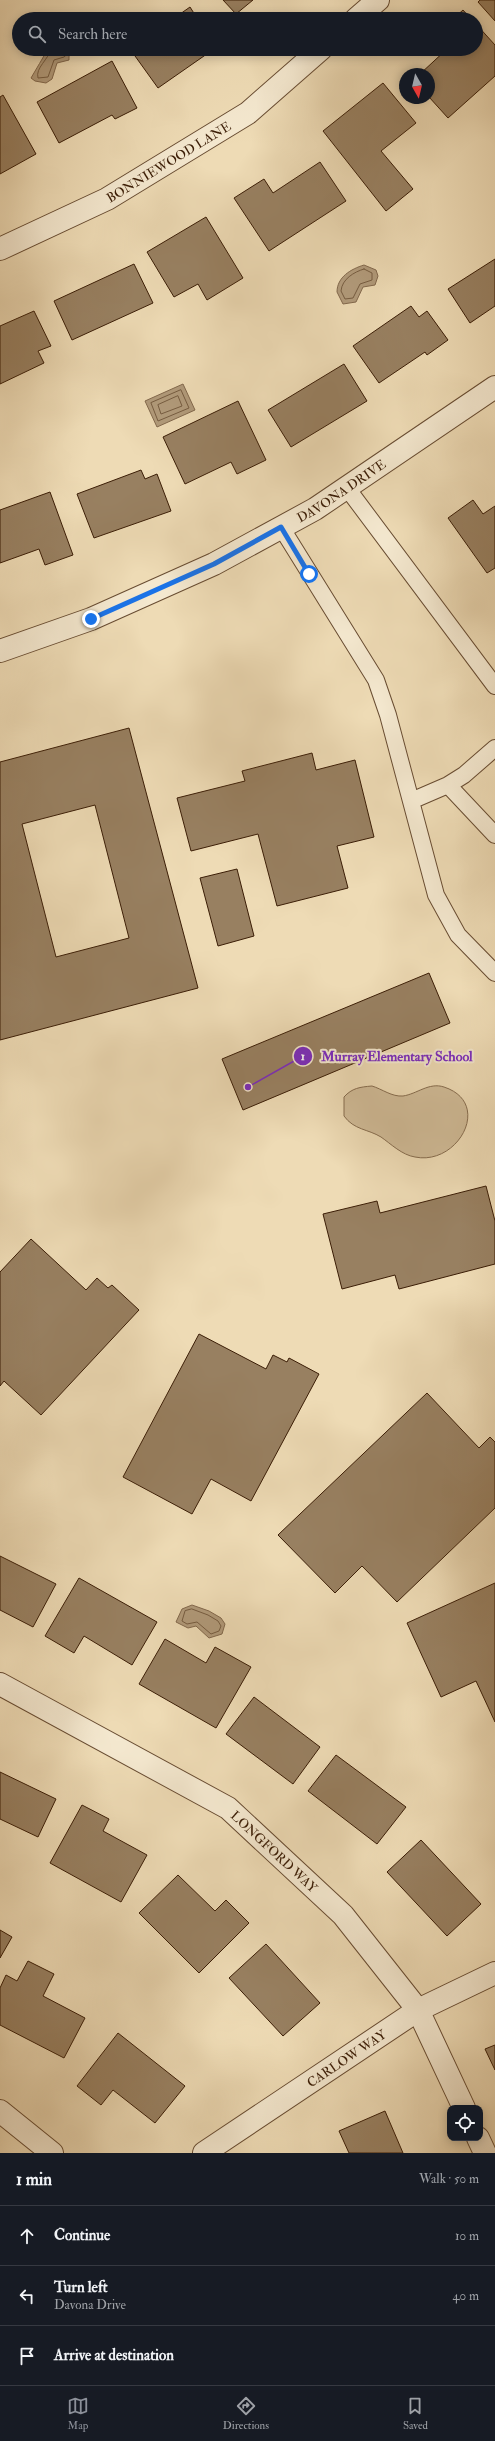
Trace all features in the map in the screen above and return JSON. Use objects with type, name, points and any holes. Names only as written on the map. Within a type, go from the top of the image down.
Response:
[{"type":"street","points":[[364,12],[378,0]]},
{"type":"street","name":"BONNIEWOOD LANE","points":[[0,249],[107,199],[248,113],[313,56]]},
{"type":"street","name":"DAVONA DRIVE","points":[[0,651],[98,616],[214,564],[347,488],[495,387]]},
{"type":"street","name":"LONGFORD WAY","points":[[0,1684],[228,1808],[343,1915],[418,2010],[463,2105]]},
{"type":"street","name":"CARLOW WAY","points":[[204,2153],[418,2010],[495,1973]]},
{"type":"street","points":[[0,2111],[52,2153]]},
{"type":"street","points":[[479,2141],[485,2153]]},
{"type":"lane","points":[[347,488],[495,686]]},
{"type":"lane","points":[[281,527],[376,680],[388,715],[436,895],[458,935],[495,974]]},
{"type":"lane","points":[[411,801],[448,785],[464,775],[495,748]]},
{"type":"lane","points":[[448,785],[495,835]]},
{"type":"shaded area","points":[[372,1086],[399,1096],[408,1095],[433,1086],[444,1087],[459,1095],[466,1106],[468,1119],[464,1131],[456,1143],[445,1152],[431,1157],[410,1156],[376,1134],[352,1124],[344,1116],[344,1097],[356,1088]]},
{"type":"water","points":[[44,56],[69,56],[69,60],[57,63],[52,79],[46,83],[35,81],[31,78]]},
{"type":"water","points":[[364,265],[376,270],[378,276],[375,285],[363,287],[356,302],[343,304],[337,292],[339,282],[350,271]]},
{"type":"water","points":[[183,384],[195,410],[157,427],[145,401]]},
{"type":"water","points":[[192,1605],[209,1611],[221,1618],[225,1624],[222,1634],[209,1638],[196,1626],[188,1628],[176,1622],[182,1609]]},
{"type":"building","points":[[223,0],[253,0],[238,12],[234,12]]},
{"type":"building","points":[[480,0],[495,0],[495,21],[478,2]]},
{"type":"building","points":[[190,7],[193,12],[183,12]]},
{"type":"building","points":[[483,32],[495,45],[495,76],[448,118],[435,104],[435,68],[426,68],[439,56],[483,56]]},
{"type":"building","points":[[135,56],[204,56],[158,88]]},
{"type":"building","points":[[112,61],[137,108],[115,119],[112,115],[59,143],[37,102]]},
{"type":"building","points":[[383,83],[416,123],[381,151],[413,189],[386,211],[323,131]]},
{"type":"building","points":[[3,95],[36,154],[0,174],[0,97]]},
{"type":"building","points":[[320,162],[346,201],[269,251],[234,198],[264,179],[273,193]]},
{"type":"building","points":[[206,217],[243,278],[207,300],[198,284],[174,297],[147,252]]},
{"type":"building","points":[[495,259],[495,306],[470,323],[448,289]]},
{"type":"building","points":[[134,264],[153,303],[72,340],[54,301]]},
{"type":"building","points":[[411,306],[419,317],[427,311],[448,340],[427,355],[425,352],[379,383],[353,346]]},
{"type":"building","points":[[34,311],[51,346],[38,351],[44,363],[0,384],[0,326]]},
{"type":"building","points":[[344,364],[367,401],[291,447],[268,410]]},
{"type":"building","points":[[238,401],[266,460],[237,474],[231,462],[185,484],[163,437]]},
{"type":"building","points":[[141,470],[145,479],[157,474],[171,511],[94,538],[77,494]]},
{"type":"building","points":[[50,492],[73,555],[45,565],[39,549],[0,563],[0,510]]},
{"type":"building","points":[[473,500],[483,514],[495,506],[495,568],[487,573],[448,518]]},
{"type":"building","points":[[129,728],[198,988],[0,1040],[0,762]],"holes":[[[95,805],[129,938],[56,957],[22,824]]]},
{"type":"building","points":[[312,753],[316,770],[355,760],[374,837],[337,846],[348,888],[277,906],[258,834],[191,851],[177,798],[245,781],[242,771]]},
{"type":"building","points":[[237,869],[254,936],[218,946],[200,878]]},
{"type":"building","points":[[429,973],[450,1023],[243,1110],[222,1059]]},
{"type":"building","points":[[486,1186],[495,1221],[495,1264],[399,1289],[395,1275],[342,1289],[323,1214],[377,1201],[380,1213]]},
{"type":"building","points":[[31,1239],[86,1290],[97,1278],[108,1288],[112,1285],[139,1310],[41,1415],[4,1381],[0,1386],[0,1272]]},
{"type":"building","points":[[199,1334],[266,1369],[273,1355],[287,1362],[289,1358],[319,1374],[251,1501],[211,1479],[192,1514],[123,1477]]},
{"type":"building","points":[[427,1393],[479,1448],[490,1437],[495,1442],[495,1508],[397,1602],[362,1566],[335,1593],[278,1535]]},
{"type":"building","points":[[0,1556],[56,1584],[33,1627],[0,1610]]},
{"type":"building","points":[[79,1578],[157,1622],[132,1665],[84,1636],[74,1653],[45,1636]]},
{"type":"building","points":[[495,1583],[495,1722],[476,1681],[441,1697],[407,1623]]},
{"type":"building","points":[[165,1639],[206,1663],[215,1647],[251,1667],[216,1728],[139,1684]]},
{"type":"building","points":[[254,1697],[320,1747],[293,1784],[226,1734]]},
{"type":"building","points":[[336,1755],[406,1807],[377,1844],[308,1791]]},
{"type":"building","points":[[0,1772],[56,1799],[38,1837],[0,1819]]},
{"type":"building","points":[[82,1805],[109,1819],[103,1831],[147,1855],[121,1902],[50,1863]]},
{"type":"building","points":[[421,1840],[481,1904],[447,1936],[387,1872]]},
{"type":"building","points":[[178,1875],[215,1911],[226,1900],[249,1923],[199,1973],[139,1913]]},
{"type":"building","points":[[0,1930],[12,1937],[0,1958]]},
{"type":"building","points":[[266,1944],[320,2003],[283,2036],[229,1978]]},
{"type":"building","points":[[28,1961],[54,1974],[43,1996],[85,2018],[64,2058],[0,2025],[0,1988],[6,1975],[17,1981]]},
{"type":"building","points":[[118,2033],[185,2086],[155,2123],[113,2090],[101,2105],[77,2086]]},
{"type":"building","points":[[495,2045],[495,2070],[485,2049]]},
{"type":"building","points":[[385,2111],[403,2153],[349,2153],[339,2131]]},
{"type":"place","name":"Murray Elementary School","points":[[248,1087]]},
{"type":"route","points":[[91,619],[214,564],[281,527],[309,574]]}]
